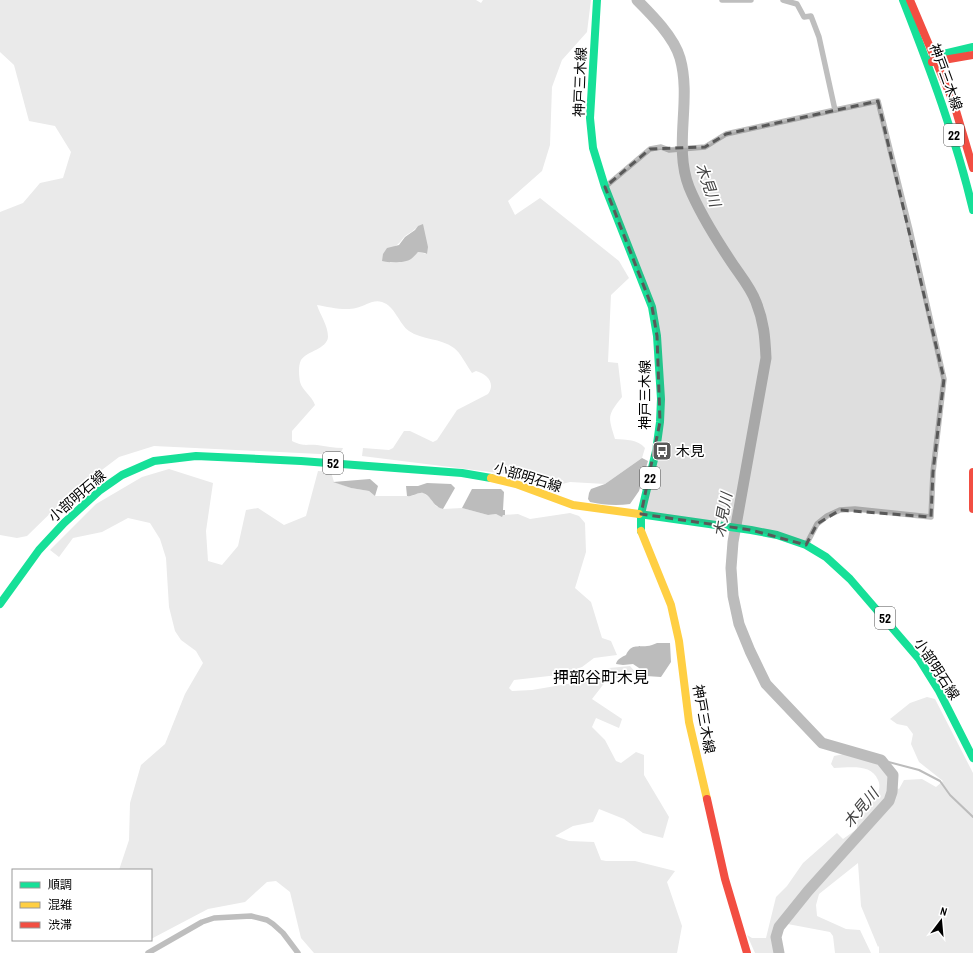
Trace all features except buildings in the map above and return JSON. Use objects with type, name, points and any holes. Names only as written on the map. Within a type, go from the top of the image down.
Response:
[{"type":"main road","name":"神戸三木線","points":[[597,0],[590,118],[594,148],[605,187],[652,308],[657,336],[661,399],[660,422],[656,451],[641,514],[641,533],[671,605],[679,641],[689,722],[725,880],[747,953]]},
{"type":"main road","name":"神戸三木線","points":[[903,0],[954,137],[964,168],[973,210]]},
{"type":"main road","name":"神戸三木線","points":[[910,0],[936,59],[965,136],[973,168]]},
{"type":"main road","points":[[927,62],[973,47]]},
{"type":"main road","points":[[936,59],[973,55]]},
{"type":"main road","name":"小部明石線","points":[[0,604],[39,550],[64,523],[99,491],[122,475],[154,461],[203,456],[301,461],[462,473],[494,478],[516,484],[573,505],[750,530],[777,535],[806,545],[826,557],[850,579],[919,659],[939,691],[973,758]]},
{"type":"main road","points":[[973,472],[973,509]]},
{"type":"street","points":[[722,0],[751,0]]},
{"type":"street","points":[[783,0],[797,4],[804,17],[811,16],[819,37],[835,110]]},
{"type":"street","points":[[605,187],[650,149],[661,147],[669,150],[675,150],[705,147],[726,134],[878,101],[910,230],[944,379],[933,472],[931,518],[855,509],[840,510],[827,516],[817,524],[806,545]]},
{"type":"street","points":[[148,953],[202,922],[214,918],[251,916],[267,920],[273,924],[283,933],[298,953]]},
{"type":"highlighted area","points":[[878,101],[944,379],[933,472],[931,517],[840,510],[817,524],[806,545],[751,530],[641,514],[660,422],[657,336],[652,307],[605,187],[650,149],[705,147],[726,134]]},
{"type":"shaded area","points":[[0,0],[476,0],[481,3],[483,0],[591,0],[587,32],[562,60],[552,87],[550,145],[542,171],[508,201],[515,215],[540,198],[619,261],[629,278],[611,295],[608,362],[618,363],[622,397],[611,413],[610,421],[615,439],[635,441],[645,448],[642,458],[605,484],[570,482],[546,488],[513,475],[362,456],[363,448],[389,450],[393,448],[404,431],[410,431],[433,442],[437,440],[457,410],[488,394],[491,383],[484,374],[476,371],[472,373],[454,348],[443,342],[420,336],[409,331],[402,324],[394,311],[382,302],[375,301],[356,308],[347,309],[317,305],[325,324],[328,337],[327,341],[321,347],[308,354],[300,362],[300,382],[315,405],[292,431],[292,441],[302,445],[343,448],[340,455],[154,446],[119,457],[70,494],[27,536],[17,538],[0,535],[0,212],[23,203],[40,183],[63,178],[71,152],[55,126],[29,121],[14,65],[0,52]],"holes":[[[418,226],[427,254],[418,252],[408,260],[390,263],[394,247]]]},
{"type":"shaded area","points":[[423,224],[428,247],[427,254],[418,252],[411,259],[401,262],[382,261],[383,254],[387,248],[399,245],[405,237],[418,226]]},
{"type":"shaded area","points":[[642,458],[648,461],[639,491],[630,504],[610,505],[590,502],[588,499],[591,489],[605,484]]},
{"type":"shaded area","points":[[169,469],[213,483],[206,531],[208,561],[222,565],[238,546],[246,510],[258,508],[284,525],[306,516],[318,471],[331,472],[334,482],[351,488],[369,491],[375,496],[412,496],[419,493],[424,493],[436,506],[443,509],[462,508],[488,515],[496,514],[502,516],[518,514],[530,519],[570,513],[579,516],[585,523],[586,552],[575,588],[591,602],[602,638],[611,641],[617,655],[594,658],[582,667],[558,675],[514,680],[509,688],[512,691],[532,690],[579,682],[609,668],[630,666],[636,673],[606,681],[592,699],[622,719],[619,728],[596,718],[592,727],[605,740],[616,761],[621,763],[636,752],[644,755],[644,775],[669,817],[663,838],[643,833],[624,819],[599,809],[593,822],[573,826],[555,836],[569,841],[594,842],[601,860],[635,861],[675,871],[667,882],[682,926],[677,953],[314,953],[301,938],[290,892],[276,881],[267,882],[245,902],[208,909],[152,938],[152,869],[119,869],[129,840],[130,803],[141,765],[165,744],[185,694],[203,663],[196,651],[181,640],[175,631],[169,607],[166,558],[160,539],[150,523],[128,518],[102,532],[73,538],[59,557],[50,550],[96,504],[142,477]]},
{"type":"shaded area","points":[[370,479],[378,486],[375,496],[369,491],[351,488],[333,482]]},
{"type":"shaded area","points":[[427,483],[451,484],[455,488],[443,509],[435,505],[427,495],[423,493],[407,496],[406,486],[418,486]]},
{"type":"shaded area","points":[[472,489],[501,489],[504,492],[503,510],[505,510],[505,515],[502,517],[496,514],[488,515],[462,508]]},
{"type":"shaded area","points":[[657,643],[670,643],[671,662],[661,677],[646,676],[640,673],[639,668],[633,664],[616,664],[619,659],[626,655],[630,649],[637,646],[648,646]]},
{"type":"shaded area","points":[[927,697],[935,699],[973,773],[973,953],[879,953],[879,946],[878,947],[861,906],[858,863],[819,894],[816,905],[817,916],[846,929],[860,930],[871,953],[835,953],[833,936],[830,932],[777,922],[772,938],[776,953],[755,953],[747,935],[752,938],[766,938],[776,897],[787,886],[803,863],[837,833],[843,839],[857,829],[857,821],[879,791],[878,780],[870,771],[853,767],[834,768],[831,764],[834,756],[844,754],[878,764],[889,774],[890,785],[899,789],[904,780],[922,779],[936,787],[943,781],[919,762],[911,744],[913,734],[907,726],[897,724],[890,719],[910,703]]},
{"type":"waterway","name":"木見川","points":[[637,0],[668,34],[677,50],[683,74],[684,106],[682,139],[685,171],[689,187],[709,226],[754,297],[759,309],[764,330],[766,358],[733,542],[731,568],[733,596],[739,624],[766,684],[822,743],[881,760],[893,775],[892,792],[889,801],[808,891],[779,927],[776,937],[779,953]]},
{"type":"waterway","points":[[881,760],[919,770],[940,781],[950,795],[973,817]]},
{"type":"traffic: fast","points":[[597,0],[590,118],[593,148],[605,187],[652,307],[657,336],[661,399],[660,422],[656,451],[641,514],[641,531]]},
{"type":"traffic: fast","points":[[903,0],[933,78],[959,157],[973,210]]},
{"type":"traffic: fast","points":[[929,60],[935,56],[973,47]]},
{"type":"traffic: fast","points":[[0,604],[39,550],[64,523],[99,491],[122,475],[154,461],[196,456],[301,461],[462,473],[491,478]]},
{"type":"traffic: fast","points":[[639,514],[777,535],[806,545],[826,557],[850,579],[919,659],[939,691],[973,758]]},
{"type":"traffic: slow","points":[[491,478],[516,484],[573,505],[639,514]]},
{"type":"traffic: slow","points":[[641,531],[671,605],[679,641],[689,722],[707,799]]},
{"type":"traffic: jam","points":[[910,0],[954,104],[973,168]]},
{"type":"traffic: jam","points":[[932,62],[973,55]]},
{"type":"traffic: jam","points":[[973,472],[973,509]]},
{"type":"traffic: jam","points":[[707,799],[725,879],[747,953]]},
{"type":"place","name":"木見","points":[[662,451]]},
{"type":"district","name":"押部谷町木見","points":[[601,677]]}]
